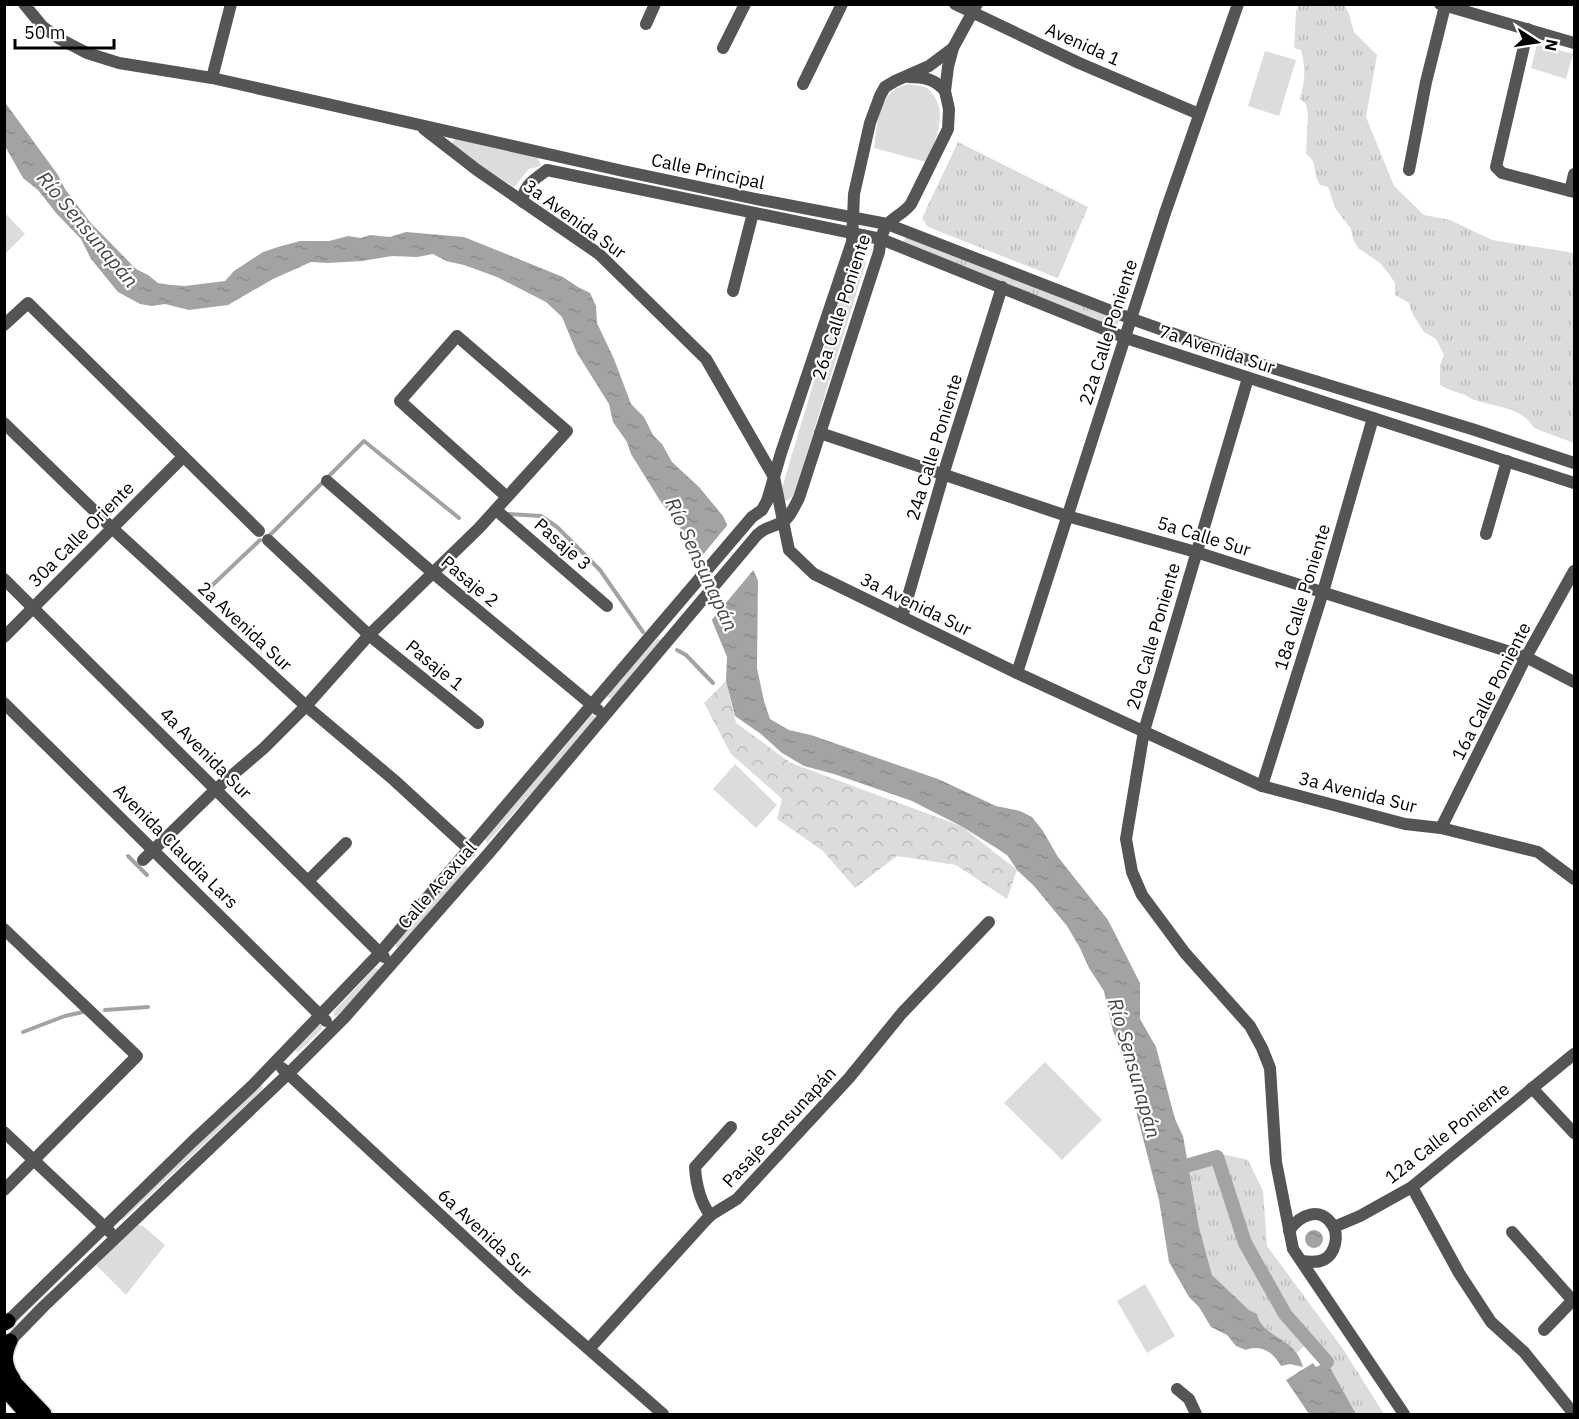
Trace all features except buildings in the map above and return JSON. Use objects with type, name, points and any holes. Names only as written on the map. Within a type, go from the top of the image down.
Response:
[{"type":"main road","points":[[7,1344],[6,1365],[10,1386],[44,1414]]},
{"type":"main road","points":[[4,1372],[25,1411]]},
{"type":"main road","points":[[4,1400],[25,1411]]},
{"type":"street","name":"Calle Principal","points":[[24,4],[43,27],[87,53],[119,63],[212,78],[623,171],[853,218]]},
{"type":"street","points":[[212,78],[231,4]]},
{"type":"street","points":[[646,24],[655,4]]},
{"type":"street","points":[[723,48],[745,4]]},
{"type":"street","points":[[803,84],[842,4]]},
{"type":"street","name":"Avenida 1","points":[[955,4],[975,9],[1079,63],[1198,114]]},
{"type":"street","name":"22a Calle Poniente","points":[[1017,673],[1198,114],[1238,4]]},
{"type":"street","points":[[1409,170],[1443,5],[1575,43]]},
{"type":"street","name":"26a Calle Poniente","points":[[784,522],[799,498],[879,252],[880,239],[887,224],[903,214],[911,204],[948,129],[949,109],[945,91],[953,48],[975,9]]},
{"type":"street","points":[[1528,29],[1496,167],[1502,172],[1572,191],[1575,174]]},
{"type":"street","name":"26a Calle Poniente","points":[[853,218],[854,194],[875,106],[885,87],[929,66],[953,48]]},
{"type":"street","points":[[904,76],[928,78],[938,83],[945,91]]},
{"type":"street","name":"3a Avenida Sur","points":[[420,126],[477,170],[598,254],[706,359],[774,477],[789,550],[814,574],[1017,673],[1262,786],[1406,824],[1441,828],[1538,852],[1575,879]]},
{"type":"street","points":[[523,202],[522,195],[525,189],[547,170],[541,151]]},
{"type":"street","name":"Calle Principal","points":[[547,170],[854,235]]},
{"type":"street","points":[[733,291],[753,213]]},
{"type":"street","points":[[774,477],[854,235],[853,218]]},
{"type":"street","name":"7a Avenida Sur","points":[[853,218],[887,224],[1132,319],[1253,362],[1475,430],[1575,464]]},
{"type":"street","name":"7a Avenida Sur","points":[[854,235],[880,239],[1126,338],[1575,483]]},
{"type":"street","name":"24a Calle Poniente","points":[[902,617],[943,475],[1002,287]]},
{"type":"street","name":"Pasaje 1","points":[[4,325],[28,303],[263,536],[369,635],[478,723]]},
{"type":"street","points":[[143,860],[306,706],[369,635],[496,510],[567,431],[457,336],[400,401],[507,497]]},
{"type":"street","name":"20a Calle Poniente","points":[[1248,378],[1144,731],[1126,839],[1132,872],[1142,895],[1185,953],[1251,1026],[1262,1048],[1270,1068],[1276,1162],[1289,1231]]},
{"type":"street","name":"18a Calle Poniente","points":[[1262,786],[1323,592],[1373,418]]},
{"type":"street","name":"2a Avenida Sur","points":[[4,423],[112,528],[306,706],[394,780],[468,848]]},
{"type":"street","name":"5a Calle Sur","points":[[820,433],[1067,516],[1196,552],[1526,657],[1575,682]]},
{"type":"street","name":"30a Calle Oriente","points":[[4,637],[183,457]]},
{"type":"street","points":[[1486,534],[1508,461]]},
{"type":"street","name":"Calle Acaxual","points":[[6,1323],[284,1054],[380,953],[757,514],[767,501],[774,477]]},
{"type":"street","name":"Pasaje 2","points":[[327,481],[592,706]]},
{"type":"street","name":"Pasaje 3","points":[[496,510],[607,606]]},
{"type":"street","name":"Calle Acaxual","points":[[7,1344],[289,1073],[393,965],[757,535],[763,529],[784,522]]},
{"type":"street","name":"16a Calle Poniente","points":[[1441,828],[1526,657],[1575,571]]},
{"type":"street","name":"4a Avenida Sur","points":[[4,579],[393,965]]},
{"type":"street","name":"Avenida Claudia Lars","points":[[4,703],[333,1028]]},
{"type":"street","points":[[592,706],[605,715]]},
{"type":"street","points":[[308,881],[346,843]]},
{"type":"street","points":[[475,869],[476,863],[469,854],[468,848],[474,848],[484,855],[489,853]]},
{"type":"street","name":"Pasaje Sensunapán","points":[[590,1349],[710,1215],[737,1199],[849,1078],[902,1013],[989,922]]},
{"type":"street","points":[[4,929],[137,1056],[4,1190]]},
{"type":"street","points":[[284,1054],[289,1073]]},
{"type":"street","name":"12a Calle Poniente","points":[[1334,1227],[1360,1216],[1412,1187],[1575,1054]]},
{"type":"street","points":[[271,1066],[280,1066],[289,1073]]},
{"type":"street","name":"6a Avenida Sur","points":[[289,1073],[460,1235],[663,1414]]},
{"type":"street","points":[[1532,1088],[1575,1133]]},
{"type":"street","points":[[710,1215],[703,1206],[695,1167],[731,1127]]},
{"type":"street","points":[[4,1132],[116,1238]]},
{"type":"street","points":[[1412,1187],[1460,1273],[1491,1322],[1524,1352],[1575,1414]]},
{"type":"street","points":[[1302,1261],[1313,1263],[1324,1259],[1332,1251],[1336,1240],[1334,1227],[1327,1219],[1317,1214],[1305,1215],[1295,1221],[1289,1231],[1293,1249],[1404,1414]]},
{"type":"street","points":[[1512,1232],[1574,1301],[1544,1329]]},
{"type":"street","points":[[1177,1389],[1189,1400],[1196,1414]]},
{"type":"green space","points":[[1299,5],[1344,5],[1354,32],[1377,55],[1366,117],[1394,186],[1424,215],[1450,220],[1492,240],[1574,253],[1574,443],[1534,428],[1529,421],[1515,412],[1473,399],[1440,385],[1440,365],[1444,355],[1436,339],[1424,332],[1413,315],[1409,303],[1395,295],[1395,283],[1380,263],[1358,248],[1351,229],[1335,208],[1328,187],[1320,185],[1313,161],[1306,154],[1308,116],[1306,104],[1300,99],[1304,80],[1304,63],[1301,50],[1294,48],[1296,11]]},
{"type":"green space","points":[[1537,44],[1573,54],[1566,79],[1531,68]]},
{"type":"green space","points":[[1265,51],[1296,60],[1279,116],[1248,106]]},
{"type":"green space","points":[[909,84],[926,87],[934,95],[938,104],[940,123],[926,162],[874,148],[881,109],[891,93]]},
{"type":"green space","points":[[456,138],[536,154],[541,166],[529,169],[514,187],[453,148],[452,142]]},
{"type":"green space","points":[[958,142],[1088,207],[1058,278],[928,227],[922,218]]},
{"type":"green space","points":[[5,213],[25,234],[5,254]]},
{"type":"green space","points":[[906,236],[1119,320],[1116,328],[903,244]]},
{"type":"green space","points":[[857,251],[865,256],[866,262],[794,495],[787,501],[783,500],[781,491],[851,258]]},
{"type":"green space","points":[[657,639],[662,641],[612,698],[607,698],[608,692]]},
{"type":"green space","points":[[726,681],[736,723],[791,763],[961,826],[1017,870],[1007,899],[956,865],[897,856],[855,888],[823,851],[777,819],[782,799],[731,754],[704,703]]},
{"type":"green space","points":[[592,715],[596,717],[595,721],[487,843],[485,839]]},
{"type":"green space","points":[[735,764],[777,805],[756,828],[713,789]]},
{"type":"green space","points":[[463,866],[467,866],[468,869],[398,948],[396,947],[396,943]]},
{"type":"green space","points":[[375,968],[379,969],[377,975],[339,1015],[334,1016],[334,1011]]},
{"type":"green space","points":[[319,1025],[322,1025],[322,1029],[298,1052],[295,1051],[296,1048]]},
{"type":"green space","points":[[1045,1062],[1102,1120],[1062,1160],[1004,1103]]},
{"type":"green space","points":[[260,1085],[263,1087],[262,1090],[123,1220],[120,1220]]},
{"type":"green space","points":[[1222,1154],[1248,1160],[1263,1191],[1267,1246],[1343,1349],[1384,1414],[1356,1414],[1327,1362],[1285,1314],[1245,1243]]},
{"type":"green space","points":[[1215,1161],[1243,1245],[1282,1314],[1307,1343],[1297,1353],[1268,1330],[1257,1314],[1249,1310],[1212,1275],[1199,1227],[1189,1169]]},
{"type":"green space","points":[[136,1224],[143,1226],[165,1245],[126,1295],[96,1265]]},
{"type":"green space","points":[[1145,1284],[1175,1336],[1147,1353],[1117,1301]]},
{"type":"water","name":"Río Sensunapán","points":[[4,101],[90,222],[136,269],[158,283],[185,286],[225,281],[234,271],[263,252],[300,241],[329,241],[348,236],[361,238],[370,235],[390,237],[406,232],[464,237],[563,277],[590,293],[596,306],[597,323],[631,404],[644,417],[653,435],[662,444],[672,462],[699,487],[723,516],[748,569],[754,571],[758,581],[757,668],[770,719],[789,730],[811,735],[938,779],[996,806],[1020,811],[1032,817],[1058,857],[1108,920],[1140,983],[1140,1019],[1156,1047],[1175,1119],[1183,1136],[1199,1227],[1212,1275],[1249,1310],[1257,1314],[1267,1330],[1294,1350],[1303,1367],[1290,1364],[1281,1366],[1275,1357],[1262,1349],[1246,1350],[1236,1346],[1227,1335],[1211,1327],[1199,1307],[1189,1297],[1169,1262],[1159,1200],[1137,1115],[1135,1089],[1113,1031],[1104,991],[1067,926],[1034,886],[1017,870],[1008,856],[961,826],[912,801],[804,766],[782,753],[761,734],[735,716],[726,681],[727,657],[711,618],[683,532],[631,454],[627,442],[613,422],[609,404],[577,353],[562,317],[546,302],[497,277],[446,261],[433,254],[417,257],[392,256],[362,261],[311,262],[273,279],[228,305],[189,310],[165,304],[152,306],[140,304],[118,292],[91,259],[81,239],[38,190],[23,178],[5,146]]},
{"type":"water","points":[[1310,1230],[1318,1230],[1323,1235],[1321,1246],[1310,1248],[1305,1243],[1305,1235]]},
{"type":"water","points":[[1327,1362],[1356,1414],[1309,1414],[1286,1380],[1313,1363],[1316,1367]]},
{"type":"pier","points":[[730,522],[750,567],[755,568],[710,622],[691,569]]},
{"type":"waterway","points":[[270,535],[364,441],[459,518]]},
{"type":"waterway","points":[[506,514],[541,516],[557,527],[600,570],[643,632]]},
{"type":"waterway","points":[[202,595],[260,540]]},
{"type":"waterway","points":[[677,650],[686,655],[713,683]]},
{"type":"waterway","points":[[128,856],[147,875]]},
{"type":"waterway","points":[[105,1010],[148,1007]]},
{"type":"waterway","points":[[23,1032],[65,1016],[83,1012]]},
{"type":"waterway","points":[[1172,1170],[1217,1157],[1245,1243],[1285,1314],[1327,1362]]}]
